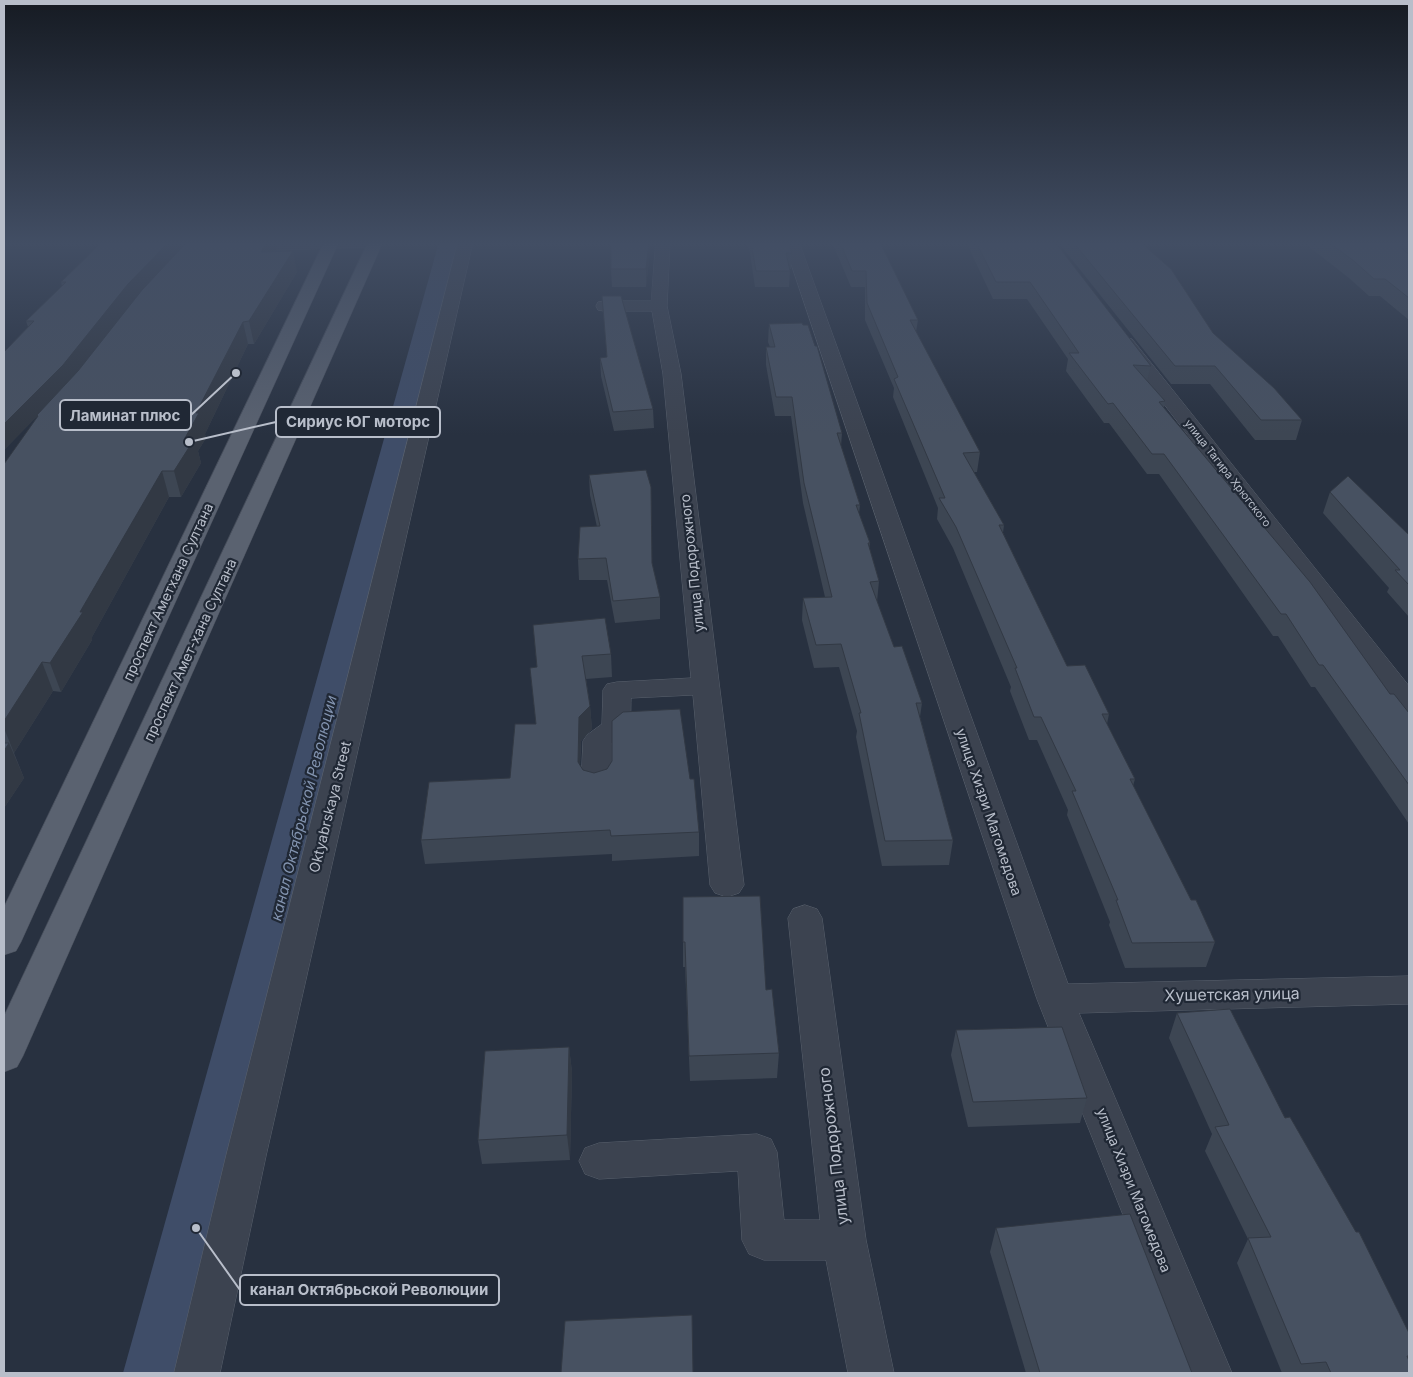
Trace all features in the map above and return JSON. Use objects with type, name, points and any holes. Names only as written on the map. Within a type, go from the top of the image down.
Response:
[{"type":"main road","name":"проспект Аметхана Султана","points":[[4,942],[302,306]]},
{"type":"main road","name":"проспект Амет-хана Султана","points":[[4,1056],[346,306]]},
{"type":"street","name":"Oktyabrskaya Street","points":[[197,1373],[248,1146],[451,306]]},
{"type":"street","name":"улица Подорожного","points":[[659,306],[672,374],[726,885]]},
{"type":"street","name":"улица Хизри Магомедова","points":[[813,306],[1055,999],[1209,1373]]},
{"type":"street","name":"улица Тагира Хрюгского","points":[[1115,328],[1409,704]]},
{"type":"street","points":[[596,785],[597,741],[616,727],[617,690],[705,686]]},
{"type":"street","name":"улица Подорожного","points":[[805,918],[844,1240],[871,1373]]},
{"type":"street","name":"Хушетская улица","points":[[1055,999],[1409,990]]},
{"type":"street","points":[[599,1161],[757,1152],[764,1240],[844,1240]]},
{"type":"building","points":[[41,306],[110,306],[63,365],[4,424],[4,352],[34,321],[26,321]]},
{"type":"building","points":[[129,306],[258,306],[249,321],[243,322],[185,438],[195,438],[174,471],[162,471],[80,612],[83,612],[50,663],[42,662],[4,721],[4,464],[37,415],[78,371]]},
{"type":"building","points":[[603,306],[624,306],[653,409],[613,412],[600,358],[607,357]]},
{"type":"building","points":[[868,306],[911,306],[918,320],[910,320],[980,452],[963,453],[1004,525],[999,525],[1067,666],[1085,665],[1109,714],[1102,714],[1135,779],[1130,779],[1191,900],[1196,900],[1215,942],[1132,943],[1116,900],[1118,900],[1072,791],[1076,791],[1041,717],[1034,717],[1015,668],[1017,668],[956,527],[939,498],[945,498],[894,379],[898,377]]},
{"type":"building","points":[[1047,306],[1105,306],[1151,366],[1133,365],[1165,401],[1159,402],[1310,582],[1390,694],[1394,694],[1409,713],[1409,785],[1323,665],[1319,665],[1286,614],[1281,614],[1164,454],[1152,454],[1113,403],[1108,404],[1069,353],[1079,353]]},
{"type":"building","points":[[1126,306],[1195,306],[1213,333],[1274,388],[1302,420],[1261,420],[1215,366],[1175,366]]},
{"type":"building","points":[[802,323],[803,325],[808,325],[815,346],[817,346],[842,433],[837,433],[860,505],[856,505],[870,543],[868,543],[879,581],[870,582],[894,647],[902,646],[922,703],[916,703],[953,840],[885,841],[859,713],[861,713],[841,644],[816,645],[803,598],[832,597],[804,483],[792,397],[776,397],[766,347],[775,347],[769,324]]},
{"type":"building","points":[[646,470],[651,487],[652,563],[660,597],[613,601],[606,558],[578,559],[580,527],[600,526],[589,475]]},
{"type":"building","points":[[1348,476],[1409,535],[1409,585],[1395,570],[1400,570],[1330,492]]},
{"type":"building","points":[[605,618],[611,654],[582,656],[590,706],[579,717],[578,762],[583,770],[594,773],[607,769],[612,761],[612,721],[623,712],[680,709],[690,779],[694,779],[699,832],[611,836],[610,830],[421,840],[429,782],[510,778],[515,724],[536,724],[530,668],[537,667],[533,625]]},
{"type":"building","points":[[4,743],[9,743],[4,751]]},
{"type":"building","points":[[760,896],[766,990],[772,989],[779,1053],[689,1056],[685,942],[683,942],[683,897]]},
{"type":"building","points":[[1230,1009],[1285,1118],[1290,1117],[1356,1232],[1359,1232],[1409,1333],[1409,1356],[1407,1356],[1409,1373],[1331,1373],[1326,1362],[1301,1364],[1248,1238],[1271,1237],[1215,1127],[1229,1125],[1177,1013]]},
{"type":"building","points":[[1062,1027],[1087,1098],[973,1102],[956,1030]]},
{"type":"building","points":[[569,1047],[567,1135],[478,1140],[485,1051]]},
{"type":"building","points":[[1130,1214],[1192,1373],[1040,1373],[996,1228]]},
{"type":"building","points":[[692,1315],[693,1373],[561,1373],[565,1321]]},
{"type":"waterway","name":"канал Октябрьской Революции","points":[[158,1373],[433,306]]},
{"type":"place","name":"Ламинат плюс","points":[[236,373]]},
{"type":"place","name":"Сириус ЮГ моторс","points":[[189,442]]},
{"type":"place","name":"канал Октябрьской Революции","points":[[196,1228]]}]
